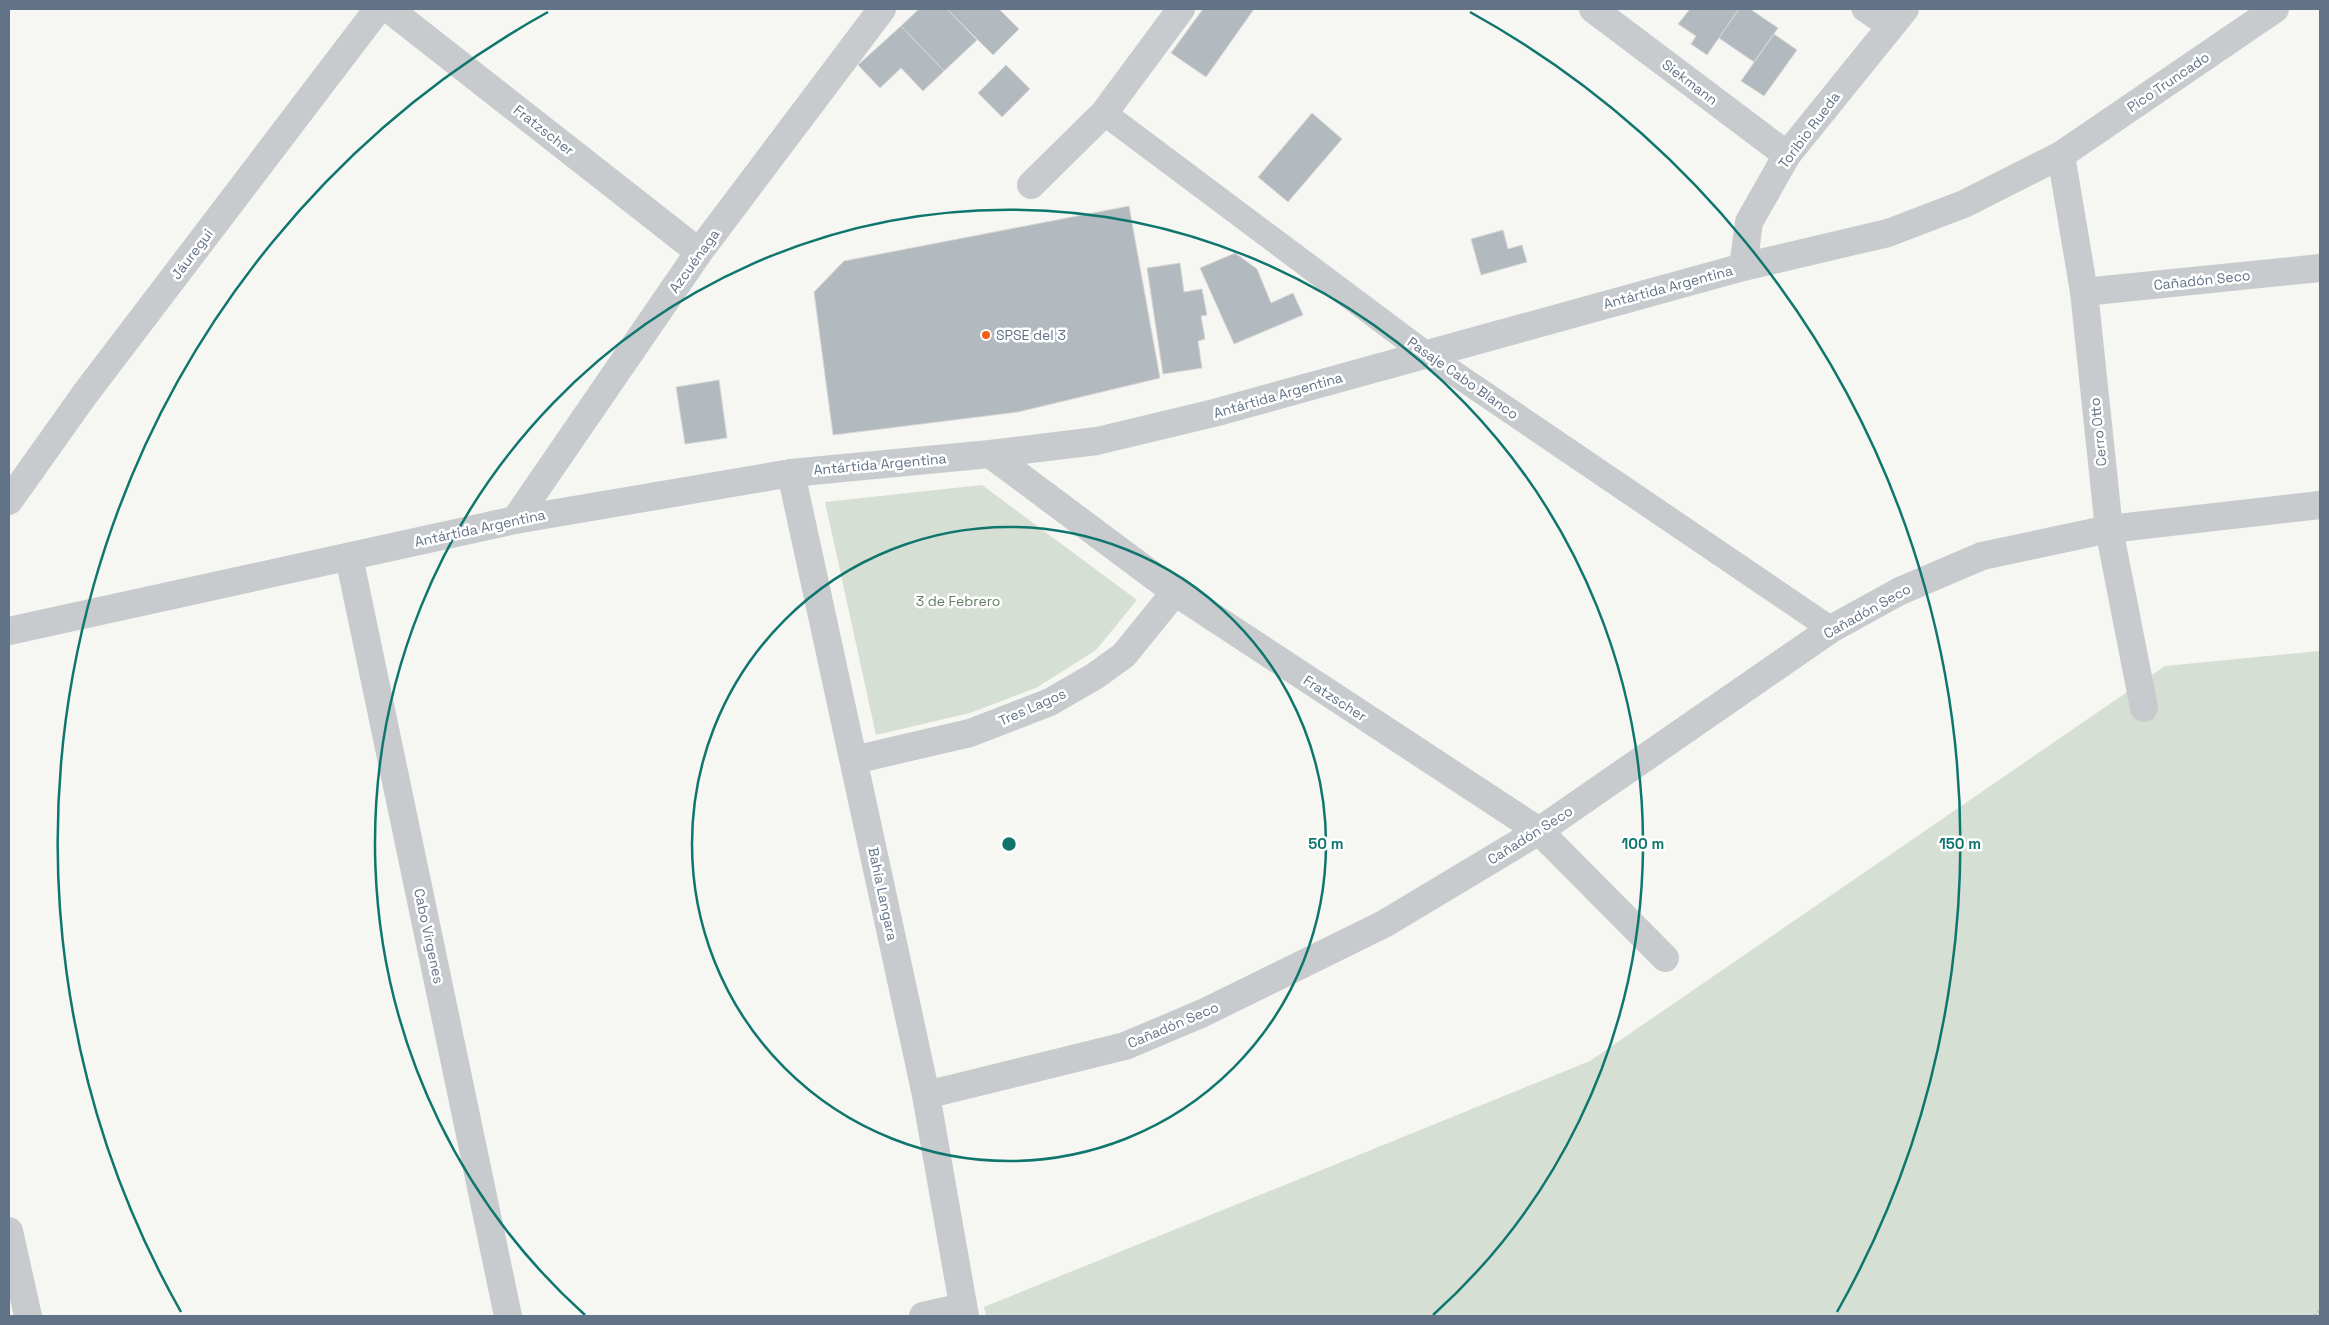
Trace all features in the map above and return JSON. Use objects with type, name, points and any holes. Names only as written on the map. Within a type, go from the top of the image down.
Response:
[{"type":"street","name":"Jáuregui","points":[[9,501],[85,394],[378,9]]},
{"type":"street","name":"Fratzscher","points":[[389,9],[699,252]]},
{"type":"street","name":"Azcuénaga","points":[[515,520],[699,252],[882,9]]},
{"type":"street","points":[[1031,185],[1104,113],[1180,9]]},
{"type":"street","name":"Siekmann","points":[[1594,9],[1787,156]]},
{"type":"street","name":"Pico Truncado","points":[[1743,267],[1888,233],[1964,204],[2061,155],[2275,9]]},
{"type":"street","name":"Toribio Rueda","points":[[1743,267],[1749,222],[1787,156],[1898,18]]},
{"type":"street","name":"Cerro Otto","points":[[2061,155],[2084,292],[2108,529],[2144,708]]},
{"type":"street","name":"Antártida Argentina","points":[[9,631],[515,520],[791,473],[990,454],[1097,441],[1214,413],[1743,267]]},
{"type":"street","name":"Cañadón Seco","points":[[2084,292],[2320,268]]},
{"type":"street","name":"Fratzscher","points":[[990,454],[1175,592],[1539,832],[1665,958]]},
{"type":"street","name":"Bahía Langara","points":[[791,473],[926,1095],[964,1312]]},
{"type":"street","name":"Cañadón Seco","points":[[926,1095],[1126,1046],[1203,1013],[1384,924],[1539,832],[1831,629],[1900,591],[1982,556],[2108,529],[2320,505]]},
{"type":"street","name":"Cabo Virgenes","points":[[349,556],[508,1316]]},
{"type":"street","name":"Tres Lagos","points":[[854,760],[970,733],[1050,702],[1095,676],[1124,654],[1175,592]]},
{"type":"street","points":[[9,1231],[28,1316]]},
{"type":"street","points":[[923,1316],[964,1312]]},
{"type":"lane","points":[[1864,9],[1898,18]]},
{"type":"lane","name":"Pasaje Cabo Blanco","points":[[1104,113],[1426,354],[1831,629]]},
{"type":"path","points":[[2314,1316],[2320,1310]]},
{"type":"green space","name":"3 de Febrero","points":[[982,485],[1137,600],[1096,650],[1036,688],[970,713],[876,735],[825,502]]},
{"type":"green space","points":[[2320,651],[2320,1316],[986,1316],[984,1307],[1590,1061],[2165,666]]},
{"type":"building","points":[[919,9],[947,9],[977,40],[944,71],[901,26]]},
{"type":"building","points":[[947,9],[999,9],[1019,29],[993,55]]},
{"type":"building","points":[[1203,9],[1254,9],[1206,77],[1171,53]]},
{"type":"building","points":[[1690,9],[1739,9],[1707,55],[1691,44],[1696,36],[1678,24]]},
{"type":"building","points":[[1739,9],[1750,9],[1778,28],[1754,62],[1719,38]]},
{"type":"building","points":[[901,26],[944,71],[923,91],[901,68],[880,88],[858,65]]},
{"type":"building","points":[[1774,34],[1797,50],[1764,96],[1741,81]]},
{"type":"building","points":[[1006,65],[1030,89],[1002,117],[978,93]]},
{"type":"building","points":[[1312,113],[1342,139],[1288,202],[1258,177]]},
{"type":"building","name":"SPSE del 3","points":[[1129,206],[1160,378],[1018,412],[833,435],[814,292],[844,261]]},
{"type":"building","points":[[1503,230],[1508,249],[1522,245],[1527,262],[1481,275],[1471,239]]},
{"type":"building","points":[[1235,253],[1257,269],[1271,303],[1293,293],[1303,315],[1234,344],[1200,268]]},
{"type":"building","points":[[1180,263],[1184,292],[1202,289],[1207,315],[1201,316],[1205,339],[1198,341],[1202,368],[1163,374],[1147,268]]},
{"type":"building","points":[[719,380],[727,438],[685,444],[676,387]]},
{"type":"place","name":"SPSE del 3","points":[[986,335]]}]
